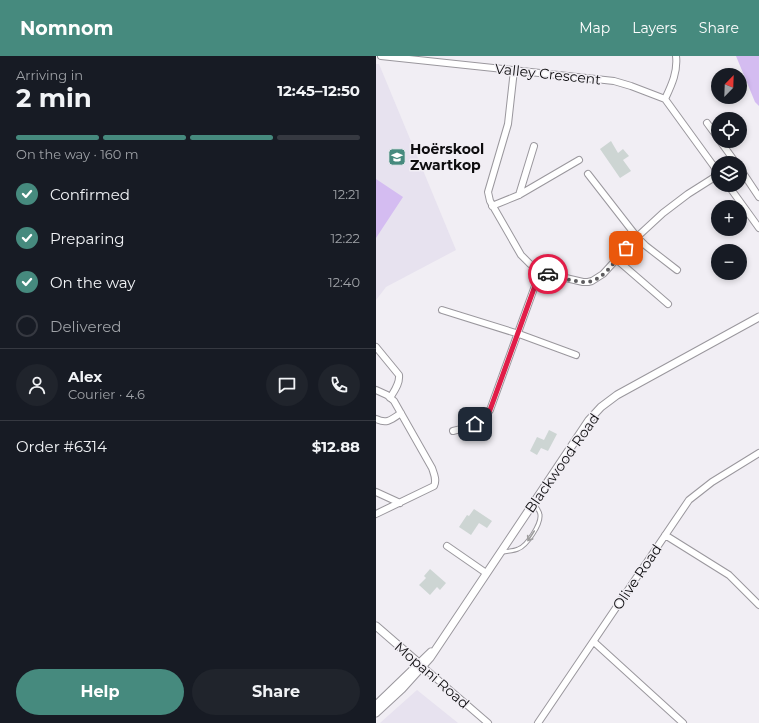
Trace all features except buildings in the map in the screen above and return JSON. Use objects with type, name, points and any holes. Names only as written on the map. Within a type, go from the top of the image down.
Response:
[{"type":"street","name":"Valley Crescent","points":[[380,56],[614,81],[665,99]]},
{"type":"street","points":[[676,56],[677,67],[665,99],[711,162]]},
{"type":"street","points":[[514,70],[509,120],[488,192],[492,206],[521,255],[540,272],[583,282],[588,282],[600,277],[637,237],[663,213],[688,194],[711,179]]},
{"type":"street","points":[[707,123],[711,128]]},
{"type":"street","points":[[518,195],[534,146]]},
{"type":"street","points":[[492,206],[518,195],[578,160]]},
{"type":"street","points":[[588,174],[637,237],[646,246],[677,270]]},
{"type":"street","points":[[747,181],[759,198]]},
{"type":"street","points":[[733,192],[759,228]]},
{"type":"street","points":[[616,259],[668,304]]},
{"type":"street","points":[[453,431],[483,420],[490,410],[519,334],[540,272]]},
{"type":"street","points":[[442,310],[519,334],[576,355]]},
{"type":"street","name":"Blackwood Road","points":[[376,713],[421,665],[429,653],[434,650],[589,420],[608,401],[634,385],[759,317]]},
{"type":"street","points":[[376,347],[399,375],[398,385],[390,398]]},
{"type":"street","points":[[376,390],[394,401],[432,468],[436,483],[434,486],[376,514]]},
{"type":"street","points":[[376,419],[383,422],[388,421],[401,413]]},
{"type":"street","name":"Olive Road","points":[[538,723],[689,500],[712,482],[759,453]]},
{"type":"street","points":[[376,492],[400,503]]},
{"type":"street","points":[[666,535],[729,575],[759,606]]},
{"type":"street","points":[[447,546],[486,573]]},
{"type":"street","name":"Mopani Road","points":[[376,626],[488,723]]},
{"type":"street","points":[[594,642],[683,723]]},
{"type":"street","name":"Blackwood Road","points":[[376,705],[421,665]]},
{"type":"lane","points":[[500,552],[519,549],[527,542],[534,532],[539,523],[540,514],[533,502]]},
{"type":"shaded area","points":[[736,56],[759,56],[759,106],[755,102],[747,83],[747,68],[741,68]]},
{"type":"shaded area","name":"Hoërskool Zwartkop","points":[[376,64],[379,64],[456,250],[386,287],[376,300]]},
{"type":"shaded area","points":[[376,179],[403,197],[376,238]]},
{"type":"shaded area","points":[[417,690],[458,723],[380,723]]},
{"type":"way so far","points":[[548,274],[583,282],[592,281],[600,277],[626,248]]},
{"type":"place","name":"Hoërskool Zwartkop","points":[[397,157]]},
{"type":"route","points":[[475,424],[483,420],[490,410],[519,334],[540,272],[548,274]]}]
